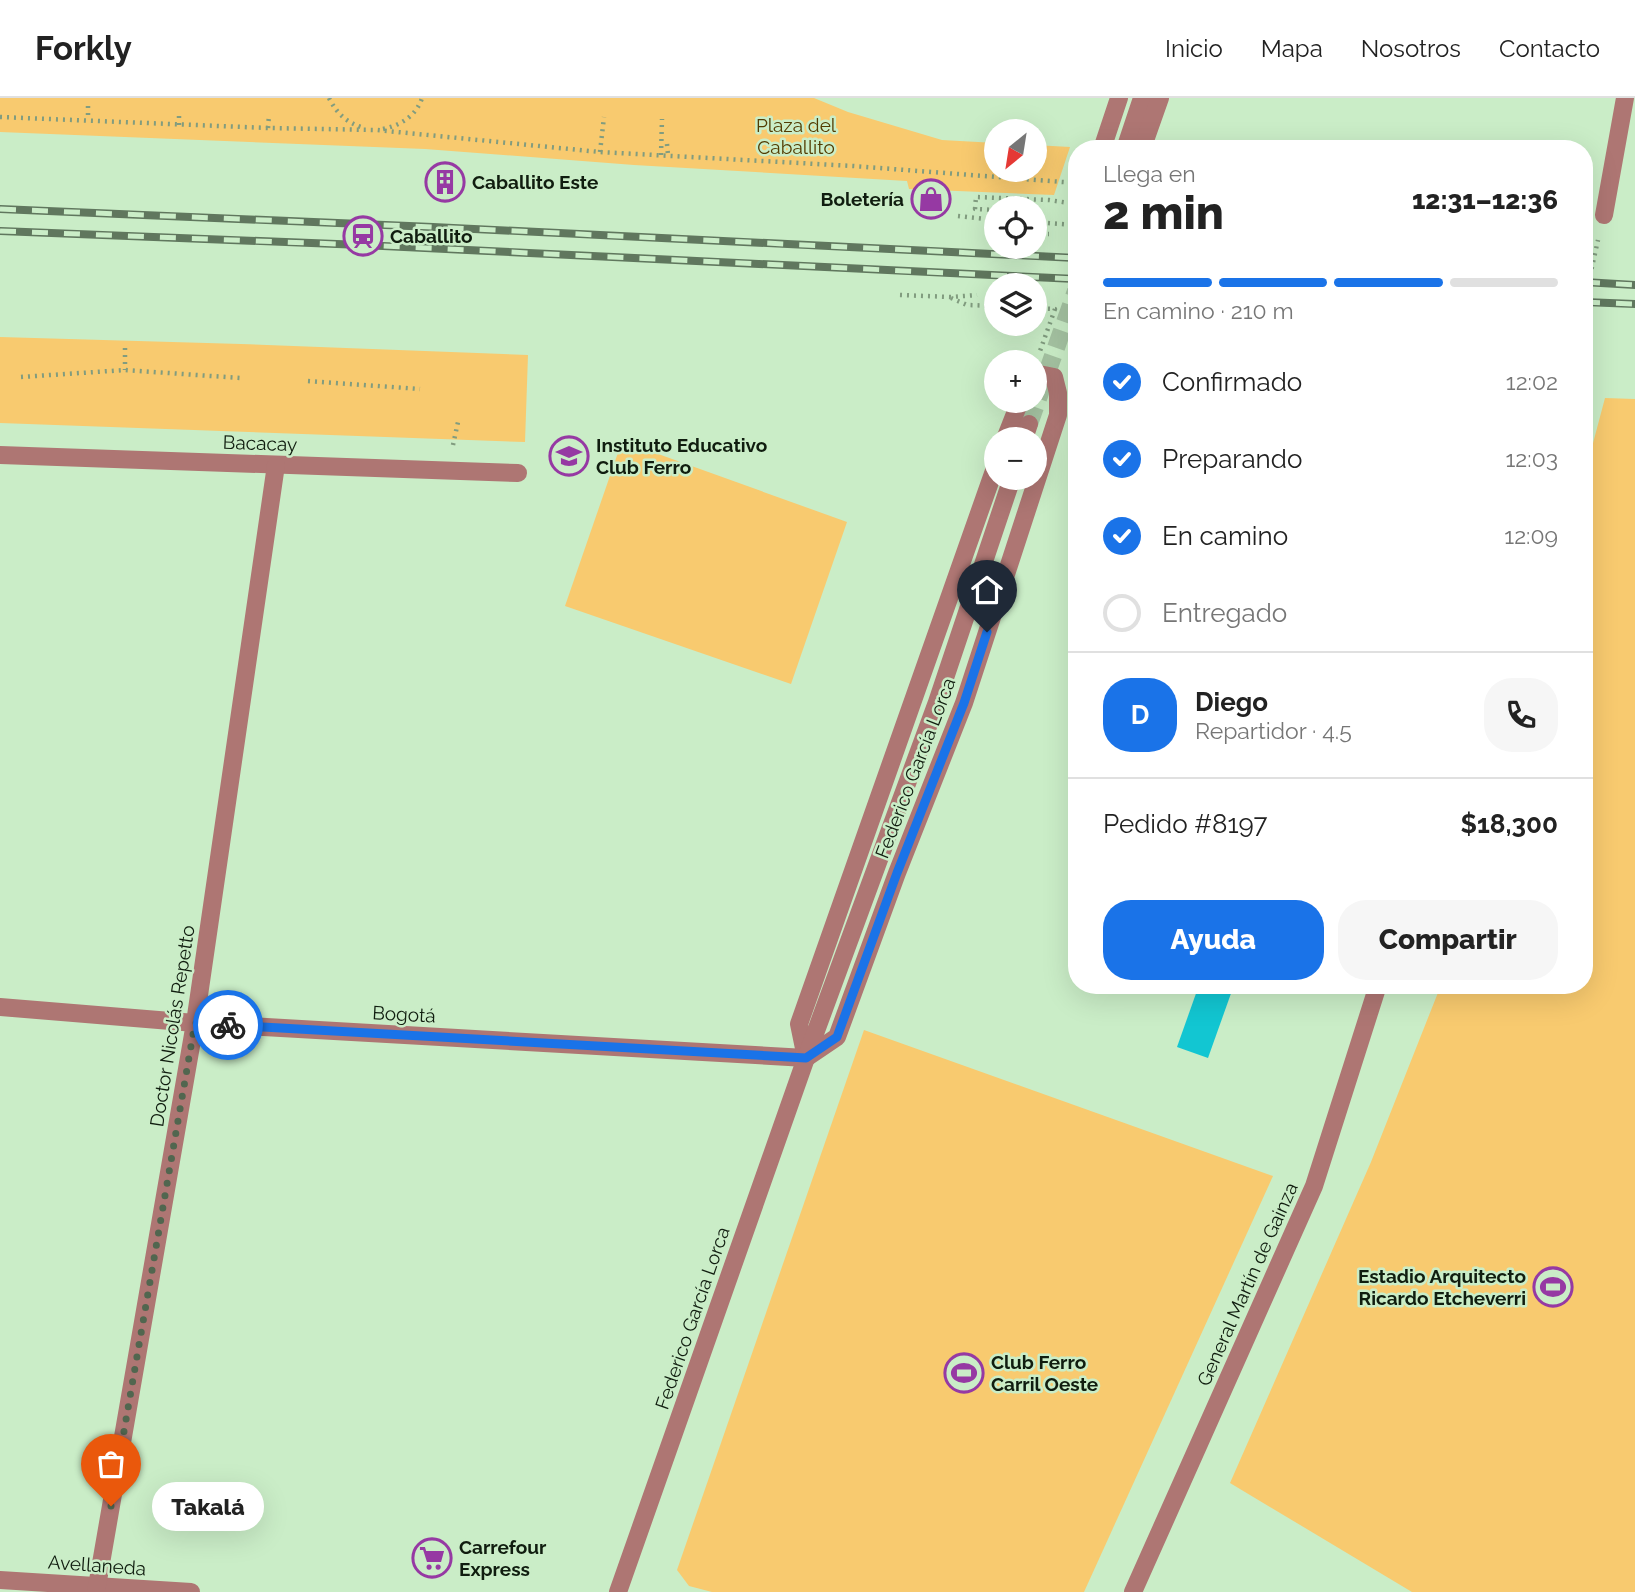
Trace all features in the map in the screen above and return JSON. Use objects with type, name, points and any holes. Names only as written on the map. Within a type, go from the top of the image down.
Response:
[{"type":"street","points":[[1105,140],[1119,98]]},
{"type":"street","points":[[1128,140],[1142,98]]},
{"type":"street","points":[[1145,140],[1160,98]]},
{"type":"street","points":[[1604,215],[1625,98]]},
{"type":"street","name":"Federico García Lorca","points":[[806,1058],[837,1037],[897,873],[964,703],[1058,415],[1058,393],[1054,377],[1047,376]]},
{"type":"street","name":"Bacacay","points":[[0,455],[518,473]]},
{"type":"street","name":"Doctor Nicolás Repetto","points":[[97,1589],[195,1023],[276,465]]},
{"type":"street","name":"Federico García Lorca","points":[[806,1058],[799,1024],[988,490]]},
{"type":"street","name":"Federico García Lorca","points":[[618,1592],[806,1058],[937,702],[1008,490]]},
{"type":"street","name":"General Martín de Gainza","points":[[1133,1592],[1314,1186],[1375,994]]},
{"type":"street","name":"Bogotá","points":[[0,1007],[195,1023],[806,1058]]},
{"type":"street","name":"Avellaneda","points":[[0,1580],[97,1589],[191,1592]]},
{"type":"path","points":[[330,98],[335,110],[347,121],[361,128],[377,130],[600,152],[853,166],[1068,182]]},
{"type":"path","points":[[0,117],[377,130],[394,127],[409,118],[422,98]]},
{"type":"path","points":[[88,106],[88,120]]},
{"type":"path","points":[[179,113],[179,125]]},
{"type":"path","points":[[268,128],[269,115]]},
{"type":"path","points":[[600,152],[604,117]]},
{"type":"path","points":[[661,155],[662,119]]},
{"type":"path","points":[[667,144],[668,155]]},
{"type":"path","points":[[984,197],[976,197],[975,209],[984,209]]},
{"type":"path","points":[[1047,200],[1068,203]]},
{"type":"path","points":[[1593,259],[1604,215]]},
{"type":"path","points":[[958,216],[984,219]]},
{"type":"path","points":[[1047,223],[1068,224]]},
{"type":"path","points":[[900,295],[977,295]]},
{"type":"path","points":[[951,297],[967,304],[984,305]]},
{"type":"path","points":[[1047,309],[1055,309],[1047,332]]},
{"type":"path","points":[[125,348],[125,370]]},
{"type":"path","points":[[21,377],[125,370],[240,378]]},
{"type":"path","points":[[308,381],[420,389]]},
{"type":"green space","name":"Plaza del Caballito","points":[[0,98],[814,98],[848,112],[942,140],[984,142],[984,182],[1047,182],[1047,146],[1068,147],[1068,153],[1054,195],[909,189],[907,181],[634,165],[425,149],[0,132]]},
{"type":"green space","points":[[0,337],[528,355],[525,442],[0,423]]},
{"type":"green space","points":[[1605,398],[1635,399],[1635,1592],[1412,1592],[1230,1483],[1371,1162],[1437,994],[1593,994],[1593,443]]},
{"type":"green space","points":[[622,441],[847,522],[791,684],[565,606]]},
{"type":"green space","name":"Club Ferro Carril Oeste","points":[[864,1030],[1273,1176],[1084,1592],[712,1592],[689,1586],[677,1570]]},
{"type":"water","points":[[1196,994],[1231,994],[1208,1058],[1177,1047]]},
{"type":"tunnel","points":[[1029,424],[1068,314]]},
{"type":"railway","points":[[0,209],[1068,258]]},
{"type":"railway","points":[[0,231],[362,245],[1068,279]]},
{"type":"railway","points":[[1593,283],[1635,285]]},
{"type":"railway","points":[[1593,302],[1635,304]]},
{"type":"way so far","points":[[111,1506],[195,1023],[228,1025]]},
{"type":"place","name":"Caballito Este","points":[[445,182]]},
{"type":"place","name":"Boletería","points":[[931,199]]},
{"type":"place","name":"Caballito","points":[[363,236]]},
{"type":"place","name":"Instituto Educativo Club Ferro","points":[[569,456]]},
{"type":"place","name":"Estadio Arquitecto Ricardo Etcheverri","points":[[1553,1287]]},
{"type":"place","name":"Club Ferro Carril Oeste","points":[[964,1373]]},
{"type":"place","name":"Takalá","points":[[111,1506]]},
{"type":"place","name":"Carrefour Express","points":[[432,1558]]},
{"type":"route","points":[[228,1025],[806,1058],[837,1037],[897,873],[964,703],[987,632]]}]
